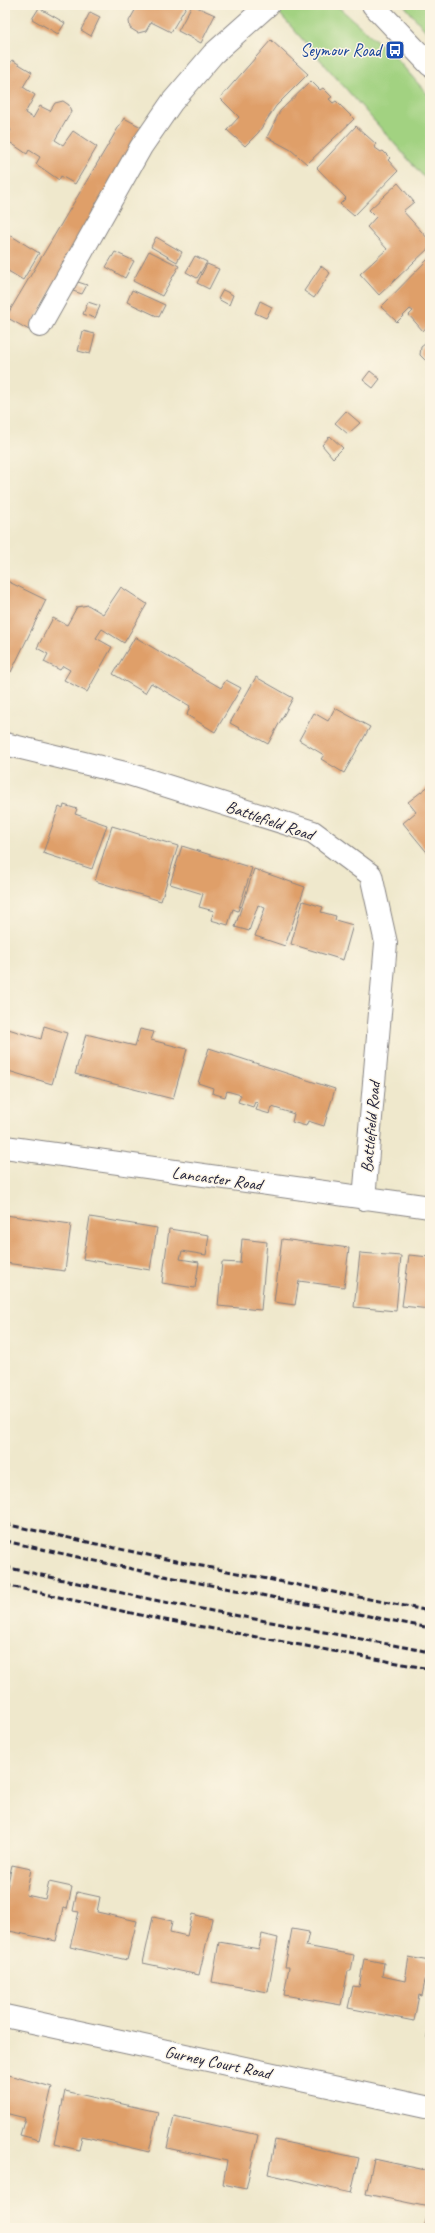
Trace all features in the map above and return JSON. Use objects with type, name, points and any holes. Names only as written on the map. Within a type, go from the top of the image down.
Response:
[{"type":"street","points":[[40,326],[141,147],[172,102],[213,54],[268,5]]},
{"type":"street","points":[[373,5],[430,65]]},
{"type":"street","name":"Battlefield Road","points":[[5,744],[129,774],[313,832],[371,875],[386,943],[364,1199]]},
{"type":"street","name":"Lancaster Road","points":[[5,1147],[364,1199],[430,1207]]},
{"type":"street","name":"Gurney Court Road","points":[[5,2016],[430,2108]]},
{"type":"green space","points":[[272,5],[336,5],[394,56],[430,97],[430,184]]},
{"type":"green space","points":[[404,5],[430,5],[430,36]]},
{"type":"building","points":[[138,5],[187,5],[171,32],[151,22],[146,31],[138,33],[130,28],[129,21]]},
{"type":"building","points":[[192,5],[215,15],[201,43],[178,31]]},
{"type":"building","points":[[39,8],[65,23],[58,34],[32,19]]},
{"type":"building","points":[[90,12],[100,17],[91,36],[81,30]]},
{"type":"building","points":[[271,40],[308,74],[276,106],[258,133],[245,146],[227,130],[239,117],[220,98]]},
{"type":"building","points":[[12,60],[32,72],[23,87],[35,95],[25,113],[33,118],[40,106],[50,111],[55,103],[63,101],[69,105],[71,112],[55,140],[63,145],[73,131],[97,147],[75,184],[61,176],[59,180],[36,164],[40,157],[29,150],[27,154],[5,139],[11,130],[5,126],[5,72]]},
{"type":"building","points":[[311,81],[320,90],[323,88],[332,97],[329,99],[333,103],[336,101],[354,119],[307,164],[291,150],[267,137],[280,111]]},
{"type":"building","points":[[124,118],[143,128],[109,192],[29,330],[6,317]]},
{"type":"building","points":[[356,126],[376,144],[374,147],[381,152],[383,151],[390,158],[388,160],[398,171],[354,216],[340,204],[346,198],[317,168]]},
{"type":"building","points":[[398,183],[414,202],[403,211],[430,241],[430,247],[379,295],[360,274],[387,249],[367,227],[376,217],[369,210]]},
{"type":"building","points":[[5,232],[39,253],[23,280],[5,269]]},
{"type":"building","points":[[156,237],[182,252],[177,262],[151,247]]},
{"type":"building","points":[[149,251],[179,266],[162,296],[133,281]]},
{"type":"building","points":[[115,252],[134,261],[125,278],[106,267]]},
{"type":"building","points":[[195,256],[207,262],[197,278],[186,272]]},
{"type":"building","points":[[430,257],[430,323],[423,331],[409,315],[413,311],[410,309],[397,322],[381,307]]},
{"type":"building","points":[[207,264],[219,269],[209,289],[197,283]]},
{"type":"building","points":[[321,266],[330,273],[314,298],[304,291]]},
{"type":"building","points":[[78,282],[87,285],[82,294],[73,291]]},
{"type":"building","points":[[132,290],[165,305],[159,317],[127,302]]},
{"type":"building","points":[[223,290],[233,295],[229,305],[218,299]]},
{"type":"building","points":[[260,301],[272,307],[266,318],[255,313]]},
{"type":"building","points":[[88,302],[100,306],[95,318],[83,314]]},
{"type":"building","points":[[83,331],[95,334],[90,354],[78,351]]},
{"type":"building","points":[[430,340],[430,362],[426,361],[420,355],[421,347]]},
{"type":"building","points":[[370,371],[380,379],[373,388],[363,380]]},
{"type":"building","points":[[346,411],[360,423],[348,434],[335,423]]},
{"type":"building","points":[[330,436],[343,448],[333,458],[322,445]]},
{"type":"building","points":[[5,580],[46,600],[11,672],[5,669]]},
{"type":"building","points":[[121,587],[147,604],[124,643],[102,629],[96,638],[112,647],[87,692],[64,680],[70,670],[63,666],[60,670],[44,662],[48,654],[37,648],[53,618],[67,625],[77,607],[88,605],[103,614]]},
{"type":"building","points":[[135,637],[221,688],[226,680],[241,688],[215,732],[187,715],[190,706],[151,683],[145,693],[113,674]]},
{"type":"building","points":[[256,677],[293,698],[268,744],[230,723]]},
{"type":"building","points":[[335,708],[370,727],[344,773],[321,759],[324,755],[299,740],[314,713],[328,721]]},
{"type":"building","points":[[430,785],[430,856],[403,823],[416,812],[408,802]]},
{"type":"building","points":[[64,805],[77,809],[75,814],[107,825],[92,869],[43,853],[59,807],[63,809]]},
{"type":"building","points":[[112,826],[178,846],[161,901],[95,881]]},
{"type":"building","points":[[182,846],[252,868],[238,911],[233,909],[228,925],[211,920],[214,911],[199,907],[203,894],[170,884]]},
{"type":"building","points":[[254,869],[305,887],[285,946],[255,936],[265,908],[258,905],[249,931],[235,927]]},
{"type":"building","points":[[303,901],[323,907],[321,912],[336,916],[335,920],[353,925],[343,960],[291,944]]},
{"type":"building","points":[[44,1026],[67,1033],[52,1084],[5,1070],[5,1028],[41,1039]]},
{"type":"building","points":[[140,1029],[154,1032],[151,1040],[187,1049],[173,1099],[75,1074],[86,1034],[135,1046]]},
{"type":"building","points":[[209,1048],[335,1089],[324,1126],[308,1121],[306,1126],[292,1122],[294,1114],[272,1107],[270,1114],[256,1110],[258,1103],[255,1102],[253,1107],[238,1102],[241,1095],[227,1091],[225,1097],[212,1093],[213,1088],[198,1083]]},
{"type":"building","points":[[5,1215],[71,1224],[65,1271],[5,1263]]},
{"type":"building","points":[[90,1217],[157,1228],[150,1270],[83,1259]]},
{"type":"building","points":[[169,1229],[209,1235],[206,1255],[182,1251],[180,1259],[199,1262],[195,1288],[162,1283]]},
{"type":"building","points":[[242,1239],[267,1242],[261,1310],[218,1306],[222,1262],[240,1263]]},
{"type":"building","points":[[282,1239],[349,1248],[344,1287],[299,1281],[295,1305],[274,1302]]},
{"type":"building","points":[[360,1253],[401,1256],[396,1311],[354,1307]]},
{"type":"building","points":[[409,1255],[430,1257],[430,1309],[402,1306]]},
{"type":"building","points":[[12,1865],[31,1869],[26,1895],[45,1899],[49,1882],[72,1887],[67,1909],[63,1908],[56,1941],[5,1930],[5,1896]]},
{"type":"building","points":[[77,1892],[100,1897],[97,1912],[137,1921],[127,1960],[70,1947],[79,1912],[73,1911]]},
{"type":"building","points":[[192,1914],[212,1919],[199,1975],[143,1963],[153,1917],[172,1921],[170,1932],[187,1936]]},
{"type":"building","points":[[292,1929],[309,1932],[306,1946],[354,1955],[351,1971],[348,1971],[341,2005],[284,1995],[289,1967],[285,1967]]},
{"type":"building","points":[[262,1934],[278,1938],[268,1992],[212,1982],[219,1942],[259,1949]]},
{"type":"building","points":[[409,1957],[429,1961],[422,1996],[419,1995],[414,2021],[348,2008],[353,1986],[359,1987],[364,1959],[384,1963],[382,1976],[405,1981]]},
{"type":"building","points":[[430,2023],[430,2038],[427,2037]]},
{"type":"building","points":[[5,2074],[52,2087],[39,2140],[20,2135],[25,2118],[5,2113]]},
{"type":"building","points":[[65,2091],[158,2112],[149,2152],[82,2136],[79,2150],[54,2144]]},
{"type":"building","points":[[174,2116],[258,2135],[246,2189],[223,2184],[227,2161],[167,2148]]},
{"type":"building","points":[[275,2140],[359,2158],[351,2193],[268,2174]]},
{"type":"building","points":[[374,2159],[430,2171],[430,2226],[425,2225],[429,2207],[366,2194]]},
{"type":"railway","points":[[5,1524],[166,1559],[430,1611]]},
{"type":"railway","points":[[5,1541],[164,1576],[430,1628]]},
{"type":"railway","points":[[5,1567],[154,1600],[430,1652]]},
{"type":"railway","points":[[5,1585],[149,1617],[430,1669]]},
{"type":"place","name":"Seymour Road","points":[[395,50]]}]
